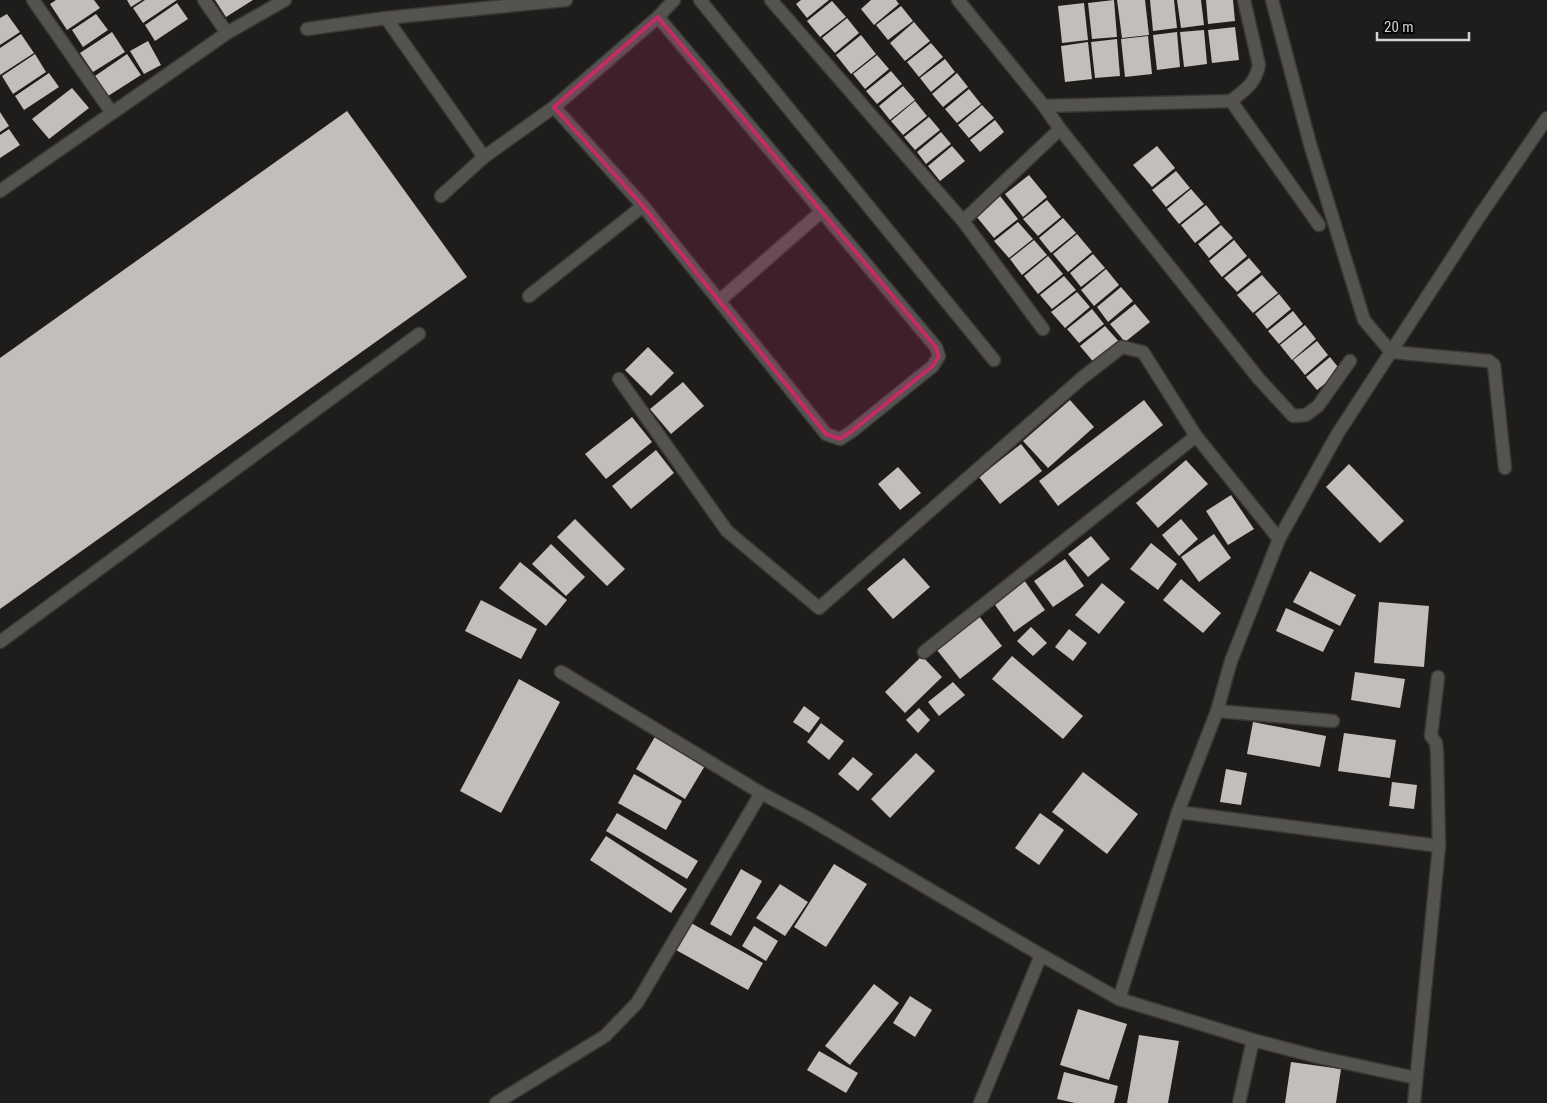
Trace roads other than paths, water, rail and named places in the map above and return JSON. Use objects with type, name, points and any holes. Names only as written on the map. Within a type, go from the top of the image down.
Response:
[{"type":"street","points":[[33,0],[112,113]]},
{"type":"street","points":[[204,0],[227,33]]},
{"type":"street","points":[[0,191],[227,33],[285,0]]},
{"type":"street","points":[[307,29],[488,4],[566,0]]},
{"type":"street","points":[[441,196],[484,157],[554,107],[658,17],[674,0]]},
{"type":"street","points":[[700,0],[994,360]]},
{"type":"street","points":[[771,0],[962,221],[1043,329]]},
{"type":"street","points":[[958,0],[1259,379],[1293,416],[1306,415],[1318,406],[1350,361]]},
{"type":"street","points":[[1044,106],[1231,101],[1252,83],[1259,65],[1244,0]]},
{"type":"street","points":[[1272,0],[1310,144],[1364,320],[1390,352],[1489,361],[1494,365],[1505,468]]},
{"type":"street","points":[[554,107],[642,206],[826,434],[840,438],[851,432],[933,366],[938,356],[936,347],[658,17]]},
{"type":"street","points":[[386,18],[484,157]]},
{"type":"street","points":[[1231,101],[1319,225]]},
{"type":"street","points":[[1118,999],[1178,812],[1217,711],[1231,661],[1279,539],[1338,433],[1547,118]]},
{"type":"street","points":[[962,221],[1060,129]]},
{"type":"street","points":[[529,296],[642,206]]},
{"type":"street","points":[[719,301],[822,211]]},
{"type":"street","points":[[0,642],[419,334]]},
{"type":"street","points":[[619,379],[728,531],[819,608],[1082,378],[1122,347],[1143,352],[1196,436],[1279,539]]},
{"type":"street","points":[[924,652],[1196,436]]},
{"type":"street","points":[[560,672],[761,793],[808,818],[1118,999],[1253,1040],[1318,1057],[1416,1078]]},
{"type":"street","points":[[1414,1103],[1440,846],[1437,753],[1436,743],[1431,736],[1438,677]]},
{"type":"street","points":[[1217,711],[1333,721]]},
{"type":"street","points":[[496,1103],[605,1036],[637,1003],[761,793]]},
{"type":"street","points":[[1178,812],[1440,846]]},
{"type":"street","points":[[980,1103],[1041,955]]},
{"type":"street","points":[[1238,1103],[1253,1040]]}]
